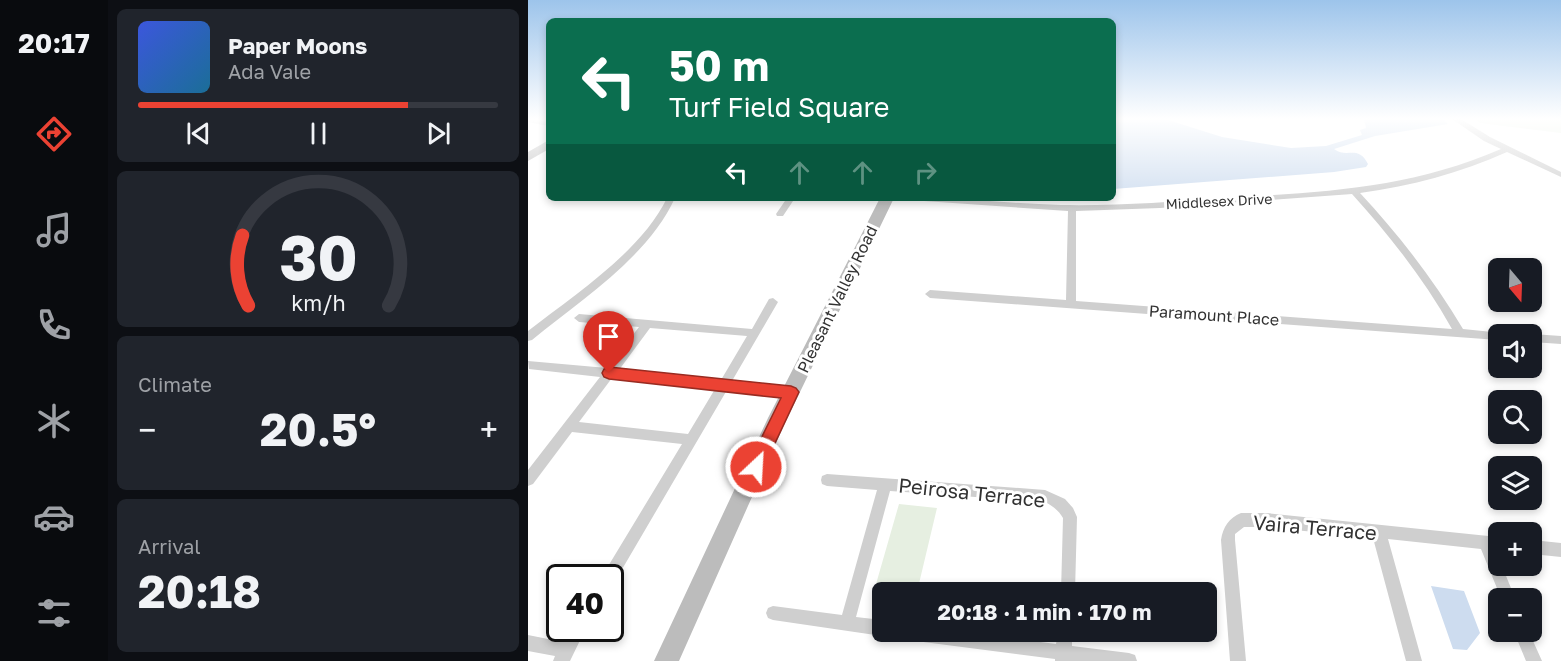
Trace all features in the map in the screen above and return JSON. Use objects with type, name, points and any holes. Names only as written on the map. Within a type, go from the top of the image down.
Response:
[{"type":"street","name":"Middlesex Drive","points":[[968,201],[1072,208],[1289,198],[1355,192],[1438,176],[1505,150]]},
{"type":"street","points":[[1509,150],[1561,175]]},
{"type":"street","points":[[1355,192],[1411,255],[1460,333]]},
{"type":"street","points":[[528,337],[636,248],[657,224],[669,201]]},
{"type":"street","points":[[780,214],[789,201]]},
{"type":"street","name":"Pleasant Valley Road","points":[[666,661],[791,392],[886,201]]},
{"type":"street","points":[[1071,304],[1072,208]]},
{"type":"street","name":"Paramount Place","points":[[930,294],[1488,335]]},
{"type":"street","points":[[617,564],[773,302]]},
{"type":"street","points":[[579,318],[755,333]]},
{"type":"street","points":[[528,480],[647,324]]},
{"type":"street","points":[[1542,339],[1561,340]]},
{"type":"street","points":[[529,365],[791,392]]},
{"type":"street","points":[[570,426],[692,440]]},
{"type":"street","name":"Peirosa Terrace","points":[[827,480],[1033,495],[1053,499],[1066,510],[1070,517],[1068,582]]},
{"type":"street","points":[[848,624],[885,484]]},
{"type":"street","name":"Vaira Terrace","points":[[1238,661],[1228,540],[1230,531],[1241,520],[1266,520],[1488,543]]},
{"type":"street","points":[[1379,533],[1414,661]]},
{"type":"street","points":[[1542,548],[1561,550]]},
{"type":"street","points":[[773,613],[872,627]]},
{"type":"street","points":[[970,642],[1063,657],[1129,661]]},
{"type":"street","points":[[1063,657],[1064,642]]},
{"type":"street","points":[[1526,642],[1534,661]]},
{"type":"street","points":[[528,643],[564,655]]},
{"type":"shaded area","points":[[899,504],[937,508],[919,582],[877,582]]},
{"type":"water","points":[[1116,150],[1335,150],[1343,153],[1356,153],[1368,164],[1366,167],[1334,172],[1116,189]]},
{"type":"water","points":[[1431,586],[1464,591],[1480,633],[1467,650],[1453,649]]},
{"type":"route","points":[[609,373],[791,392],[756,467]]}]
